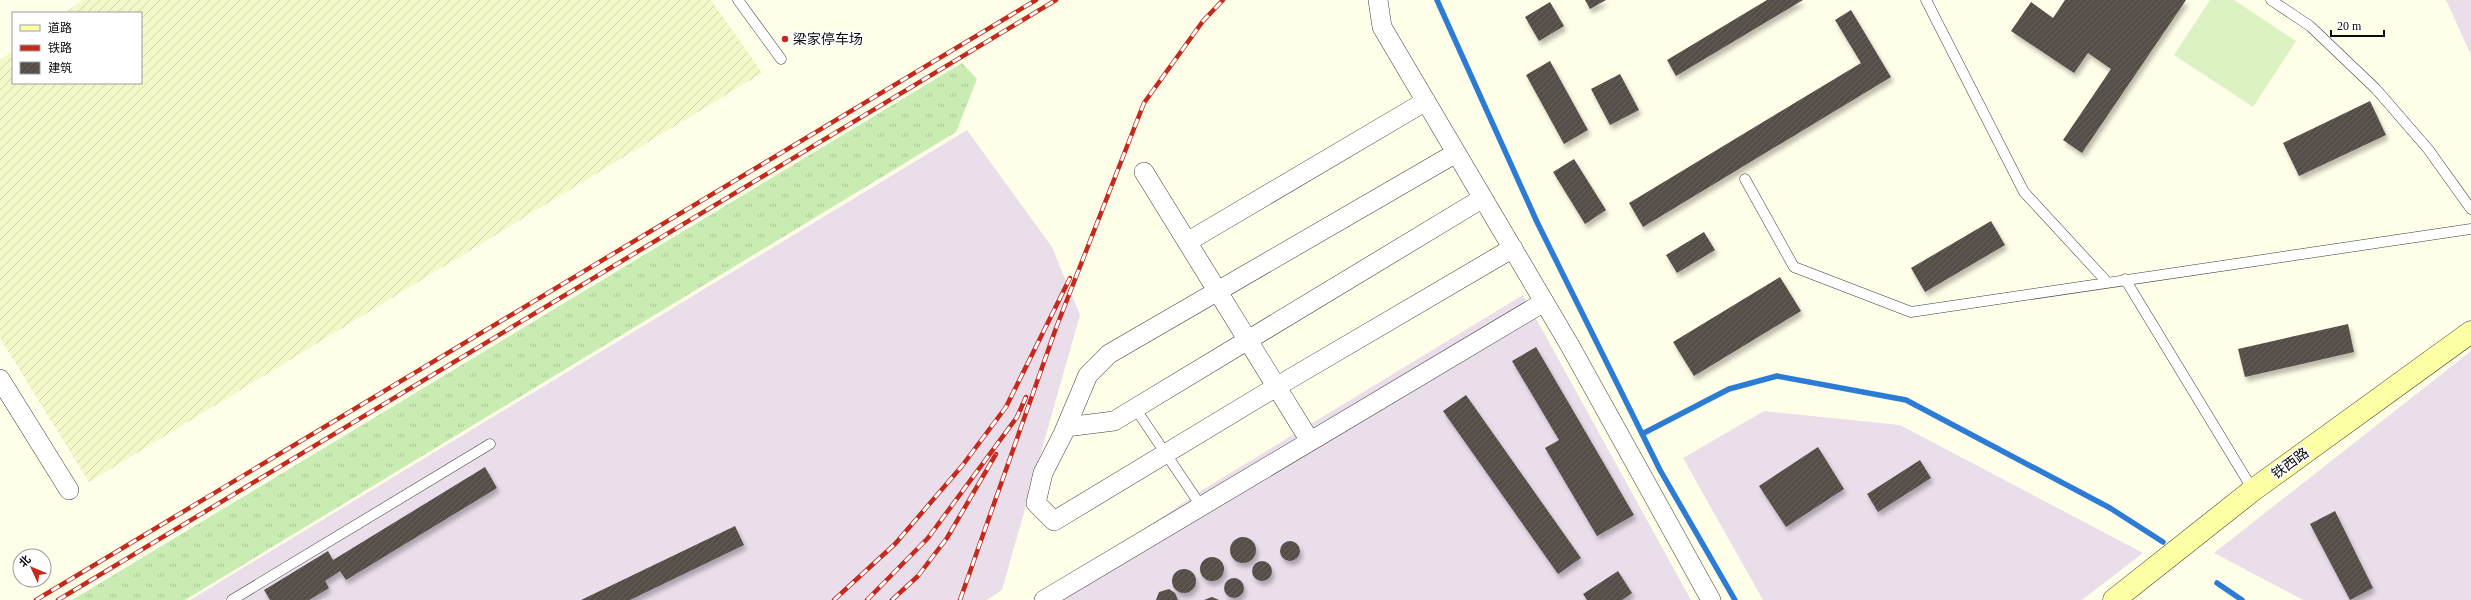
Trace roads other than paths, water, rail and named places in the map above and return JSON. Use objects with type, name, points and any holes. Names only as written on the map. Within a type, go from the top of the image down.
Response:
[{"type":"street","points":[[1378,0],[1382,27],[1513,248],[1711,600]]},
{"type":"street","points":[[1187,242],[1426,101]]},
{"type":"street","points":[[1456,153],[1109,354],[1088,375],[1066,428],[1043,474],[1036,503],[1054,521],[1276,387],[1513,248]]},
{"type":"street","points":[[1144,172],[1310,441]]},
{"type":"street","points":[[1066,428],[1114,420],[1483,198]]},
{"type":"street","points":[[1044,600],[1544,302]]},
{"type":"street","name":"铁西路","points":[[2114,600],[2253,490],[2471,332]]},
{"type":"street","points":[[0,379],[69,490]]},
{"type":"lane","points":[[738,0],[781,59]]},
{"type":"lane","points":[[1926,0],[2024,192],[2107,282]]},
{"type":"lane","points":[[2271,0],[2310,26],[2376,89],[2428,149],[2471,209]]},
{"type":"lane","points":[[1746,179],[1794,267],[1910,312],[2471,229]]},
{"type":"lane","points":[[2125,279],[2253,490]]},
{"type":"lane","points":[[1135,408],[1201,506]]},
{"type":"lane","points":[[232,600],[490,444]]},
{"type":"waterway","points":[[1437,0],[1537,222],[1660,470],[1735,600]]},
{"type":"waterway","points":[[1642,434],[1729,389],[1777,376],[1906,400],[2110,508],[2163,542]]},
{"type":"waterway","points":[[2217,583],[2242,600]]},
{"type":"railway","points":[[36,600],[1036,0]]},
{"type":"railway","points":[[58,600],[1056,0]]},
{"type":"railway","points":[[960,600],[1056,328],[1144,103],[1203,21],[1223,0]]},
{"type":"railway","points":[[834,600],[895,544],[962,466],[1006,407],[1070,278]]},
{"type":"railway","points":[[867,600],[928,538],[1017,417],[1026,397]]},
{"type":"railway","points":[[892,600],[918,576],[947,538],[996,454]]},
{"type":"place","name":"梁家停车场","points":[[785,39]]}]
